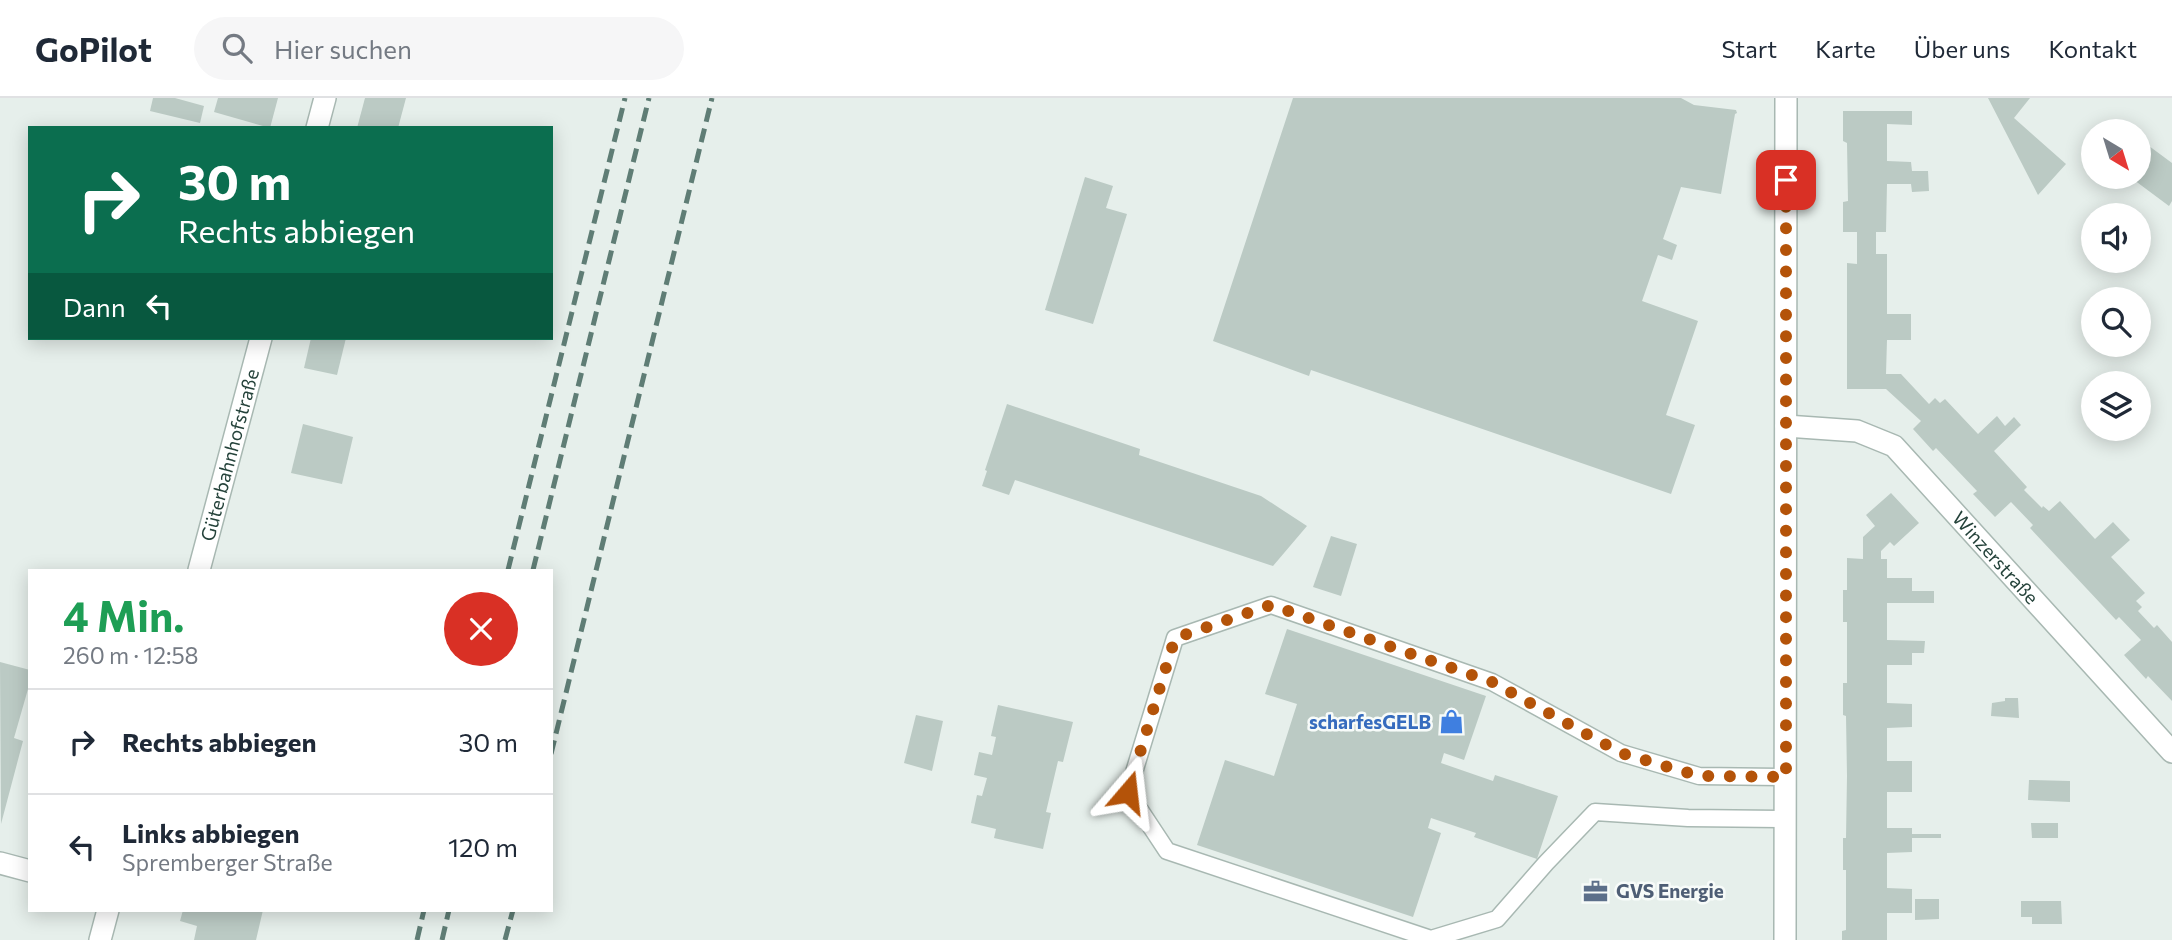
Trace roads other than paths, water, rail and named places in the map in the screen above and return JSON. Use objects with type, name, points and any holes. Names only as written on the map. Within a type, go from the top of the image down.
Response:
[{"type":"street","points":[[318,126],[325,98]]},
{"type":"street","points":[[1785,940],[1786,98]]},
{"type":"street","name":"Güterbahnhofstraße","points":[[198,569],[260,340]]},
{"type":"street","name":"Winzerstraße","points":[[1786,426],[1857,431],[1894,446],[2172,752]]},
{"type":"street","points":[[0,863],[28,870]]},
{"type":"street","points":[[100,940],[107,912]]},
{"type":"lane","points":[[1786,777],[1699,776],[1621,753],[1492,682],[1271,605],[1175,638],[1128,792],[1167,851],[1431,939],[1497,919],[1595,812],[1688,818],[1786,819]]},
{"type":"railway","points":[[508,569],[625,98]]},
{"type":"railway","points":[[533,569],[649,98]]},
{"type":"railway","points":[[553,746],[712,98]]},
{"type":"railway","points":[[417,940],[424,912]]},
{"type":"railway","points":[[442,940],[449,912]]},
{"type":"railway","points":[[505,940],[512,912]]},
{"type":"place","name":"scharfesGELB","points":[[1451,722]]},
{"type":"place","name":"GVS Energie","points":[[1596,891]]}]
